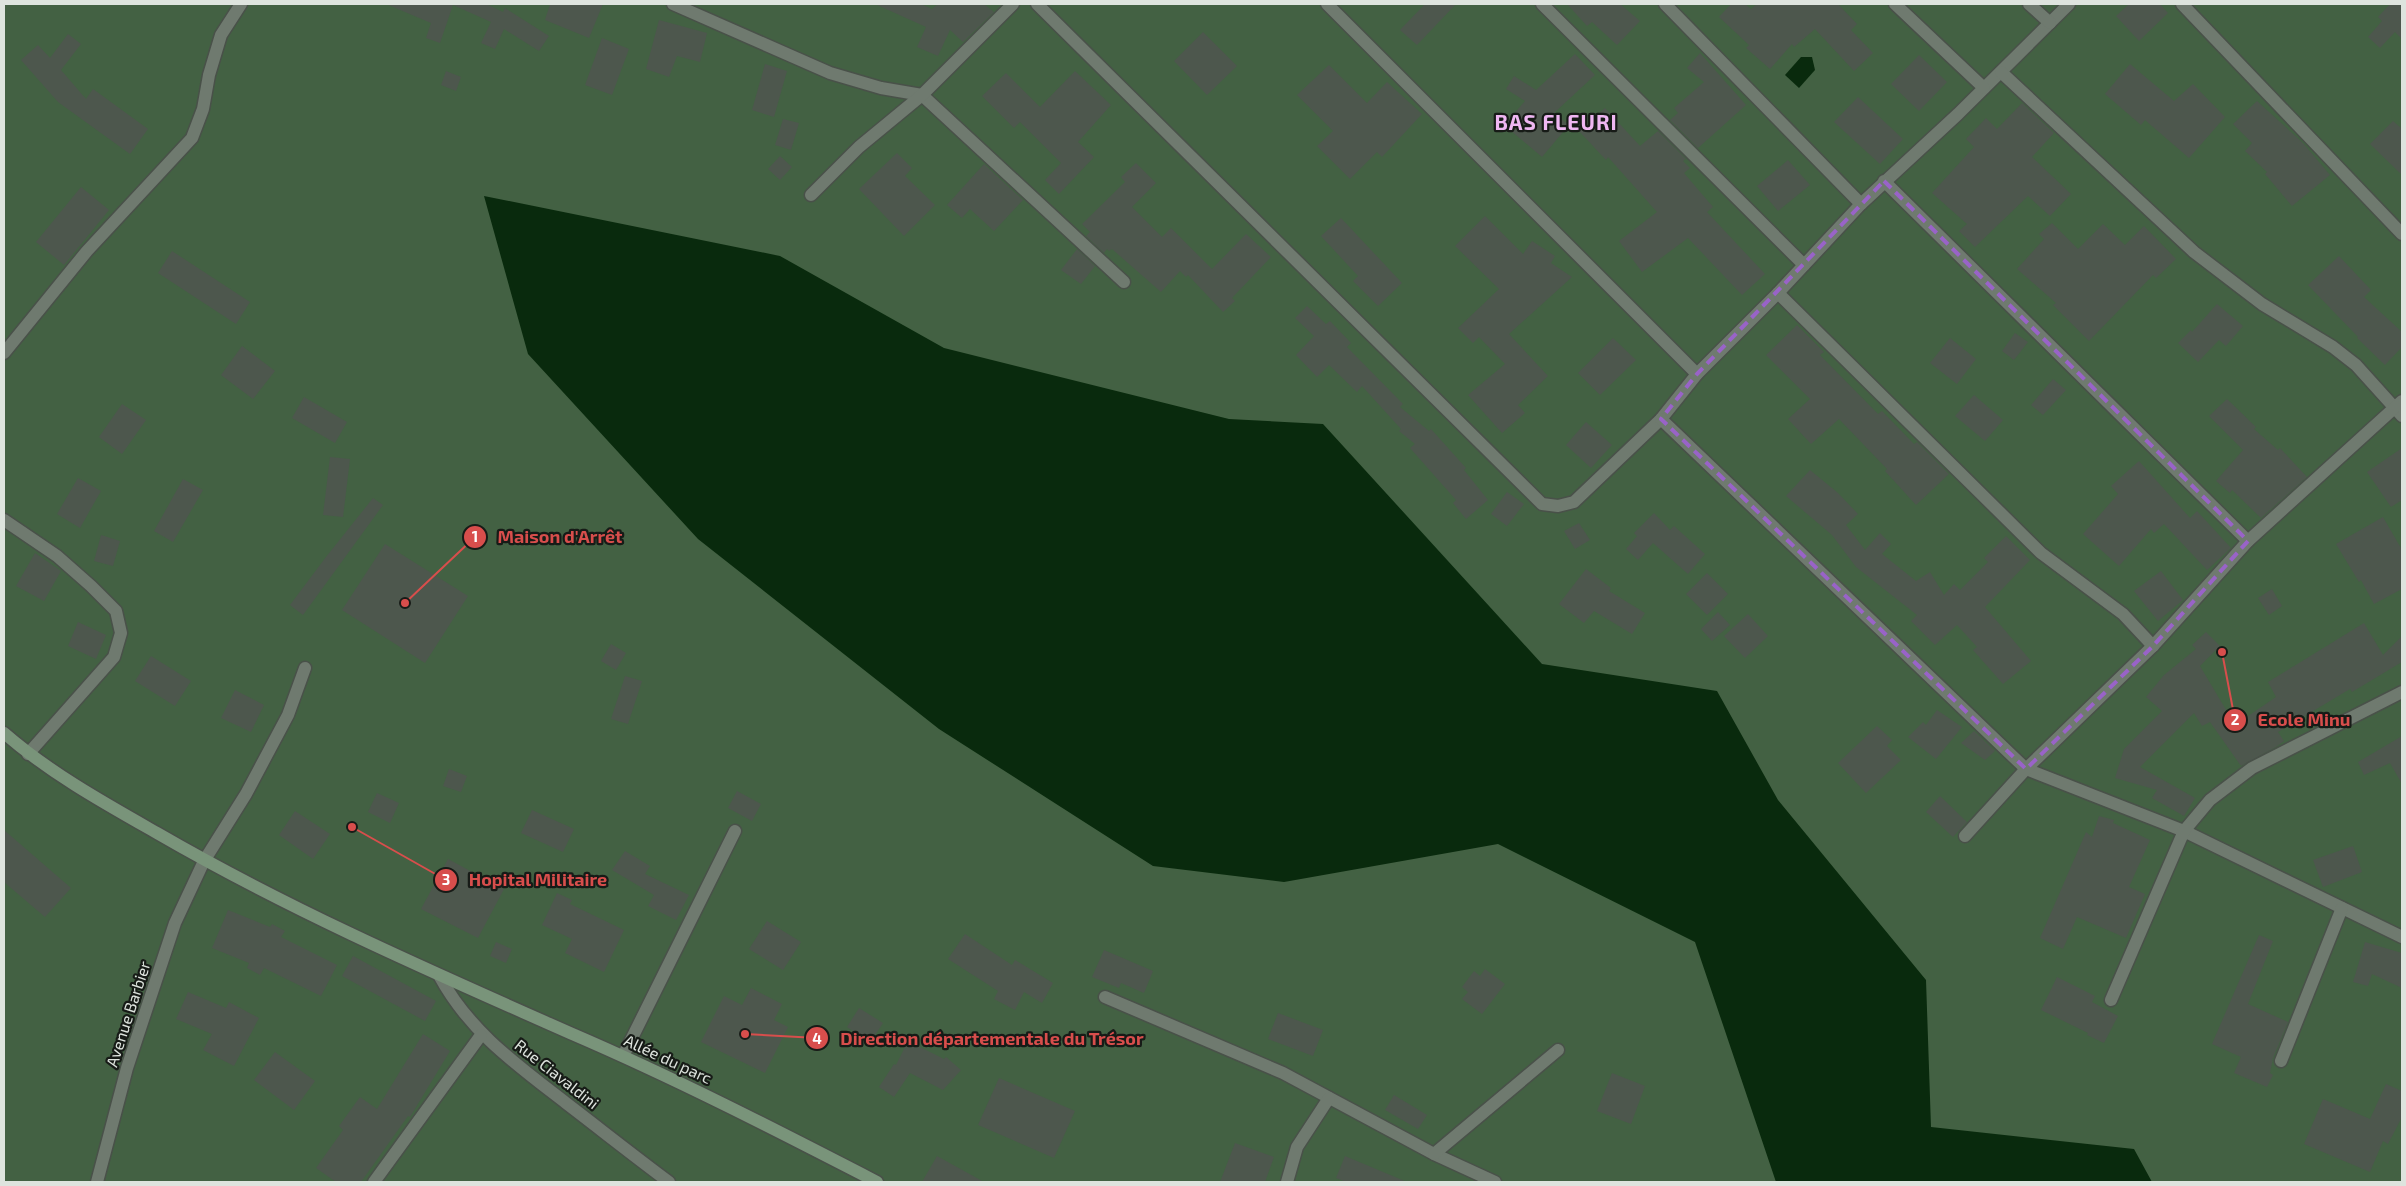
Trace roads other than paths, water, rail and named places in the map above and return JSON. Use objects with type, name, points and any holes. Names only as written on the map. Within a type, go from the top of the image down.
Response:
[{"type":"street","points":[[4,353],[87,251],[192,138],[203,108],[209,75],[222,35],[241,4]]},
{"type":"street","points":[[672,4],[830,73],[881,88],[922,95],[1124,282]]},
{"type":"street","points":[[811,195],[859,146],[922,95],[1013,4]]},
{"type":"street","points":[[1037,4],[1542,504],[1558,506],[1574,502],[1661,419],[1697,374],[1778,293],[1861,204],[2001,72],[2069,4]]},
{"type":"street","points":[[1327,4],[1697,374]]},
{"type":"street","points":[[1542,4],[1804,265]]},
{"type":"street","points":[[1665,4],[1861,204]]},
{"type":"street","points":[[1895,4],[1984,88]]},
{"type":"street","points":[[2029,4],[2050,23]]},
{"type":"street","points":[[2182,4],[2402,234]]},
{"type":"street","points":[[1965,836],[2026,770],[2153,646],[2248,541],[2400,408],[2356,365],[2333,347],[2262,304],[2194,252],[2001,72]]},
{"type":"street","points":[[1884,182],[2248,541]]},
{"type":"street","points":[[1778,293],[2041,554],[2123,614],[2153,646]]},
{"type":"street","points":[[1661,419],[2026,770],[2184,831],[2402,937]]},
{"type":"street","points":[[4,520],[57,556],[92,586],[116,611],[121,633],[114,657],[28,754]]},
{"type":"street","name":"Avenue Barbier","points":[[97,1182],[128,1068],[175,923],[204,861],[246,794],[288,715],[305,668]]},
{"type":"street","points":[[2110,1000],[2184,831],[2210,800],[2252,768],[2402,693]]},
{"type":"street","name":"Allée du parc","points":[[4,734],[28,754],[96,798],[204,861],[253,887],[440,977],[623,1056],[748,1116],[877,1182]]},
{"type":"street","points":[[623,1056],[735,831]]},
{"type":"street","points":[[2281,1061],[2342,908]]},
{"type":"street","name":"Rue Ciavaldini","points":[[440,977],[454,1002],[482,1035],[534,1079],[669,1182]]},
{"type":"street","points":[[1105,997],[1283,1073],[1434,1154],[1496,1182]]},
{"type":"street","points":[[374,1182],[482,1035]]},
{"type":"street","points":[[1434,1154],[1558,1050]]},
{"type":"street","points":[[1287,1182],[1297,1147],[1329,1098]]},
{"type":"place","name":"Maison d'Arrêt","points":[[405,603]]},
{"type":"place","name":"Ecole Minu","points":[[2222,652]]},
{"type":"place","name":"Hopital Militaire","points":[[352,827]]},
{"type":"place","name":"Direction départementale du Trésor","points":[[745,1034]]},
{"type":"district","name":"BAS FLEURI","points":[[1556,123]]}]
